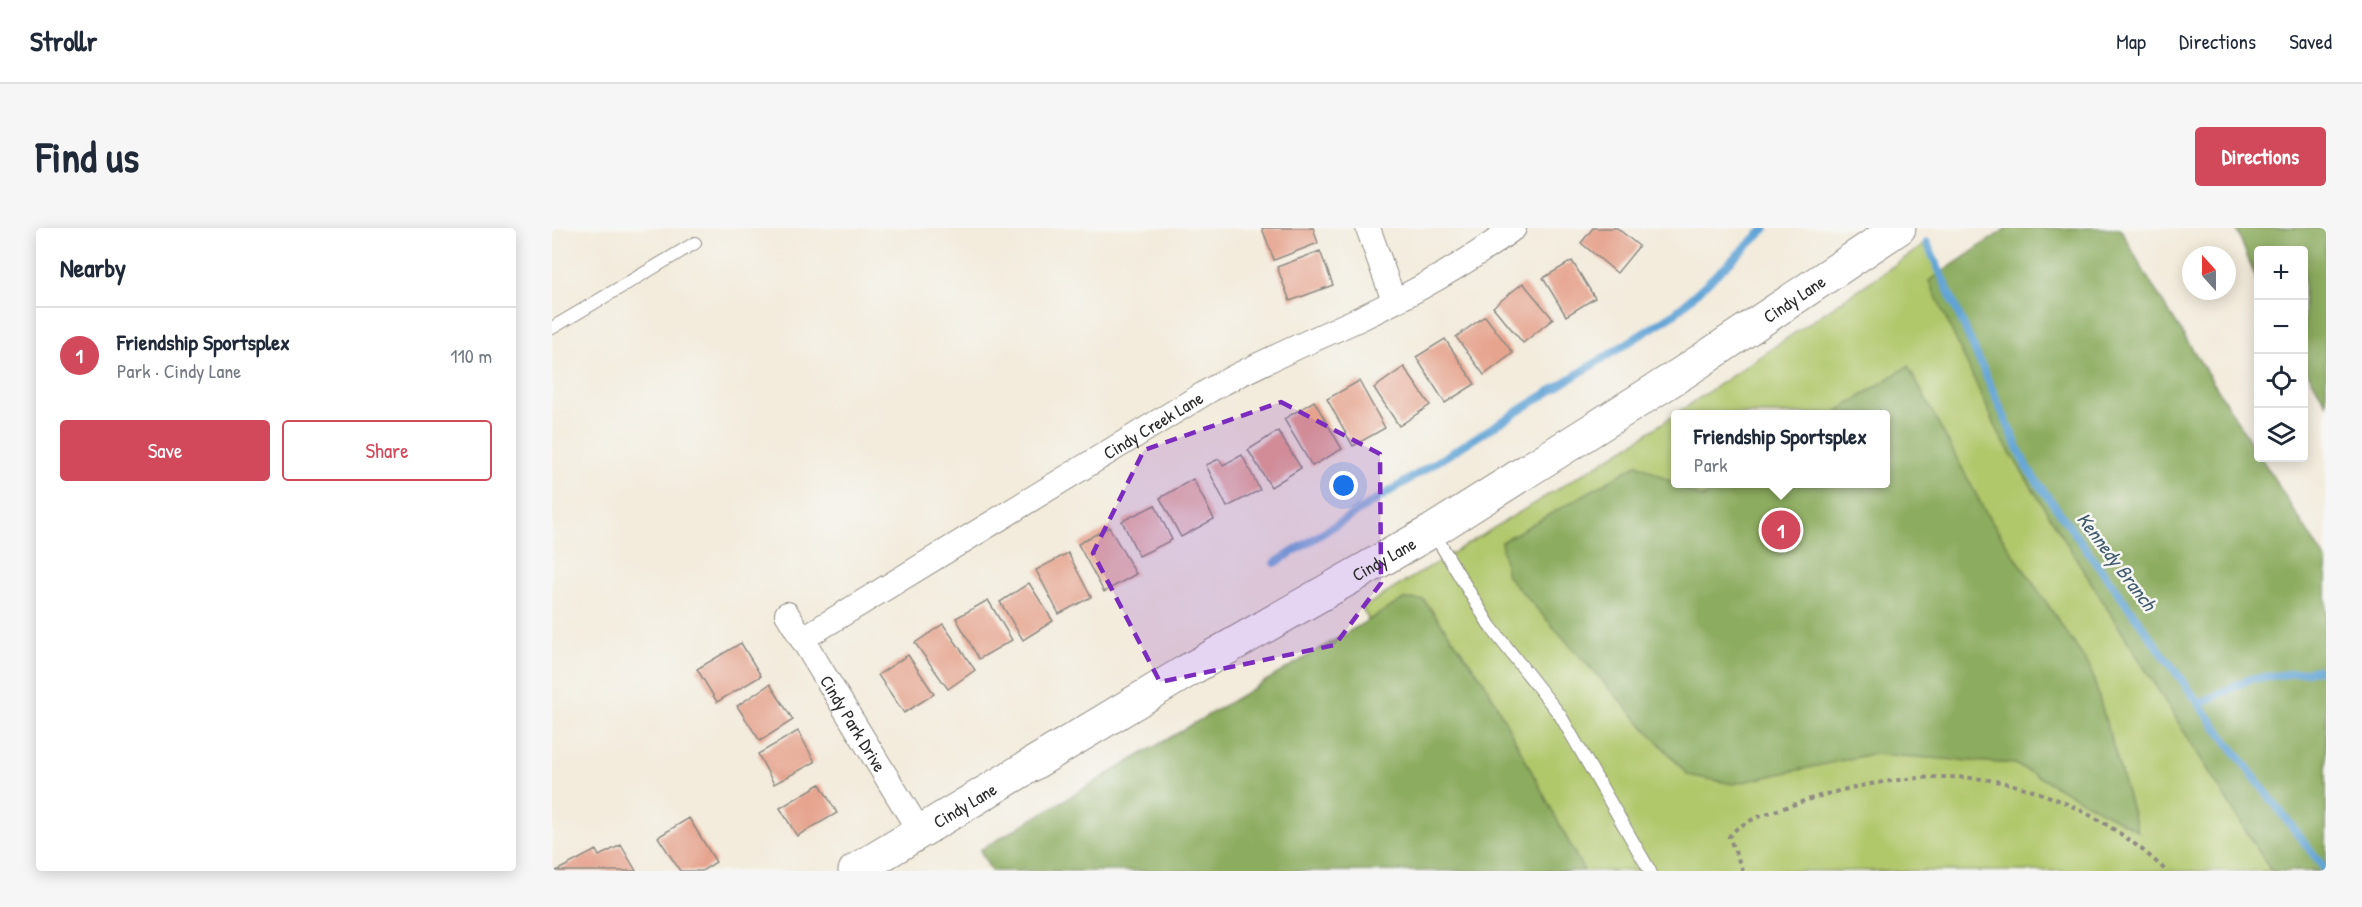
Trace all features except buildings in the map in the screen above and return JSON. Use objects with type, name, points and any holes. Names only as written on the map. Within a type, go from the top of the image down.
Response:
[{"type":"main road","name":"Cindy Lane","points":[[855,871],[1187,671],[1432,531],[1684,372],[1899,228]]},
{"type":"street","points":[[1368,228],[1394,301]]},
{"type":"street","name":"Cindy Creek Lane","points":[[802,639],[1210,390],[1242,372],[1394,301],[1442,274],[1514,228]]},
{"type":"street","name":"Cindy Park Drive","points":[[787,614],[920,832]]},
{"type":"lane","points":[[552,328],[695,243]]},
{"type":"lane","points":[[1432,531],[1490,626],[1560,715],[1650,871]]},
{"type":"path","points":[[1743,871],[1729,837],[1740,826],[1820,796],[1860,785],[1915,779],[1967,779],[2008,783],[2056,800],[2095,818],[2152,857],[2166,871]]},
{"type":"highlighted area","points":[[1281,402],[1380,454],[1381,583],[1335,645],[1160,682],[1093,553],[1144,450]]},
{"type":"green space","points":[[2007,228],[2120,228],[2147,277],[2254,448],[2254,462],[2264,462],[2326,561],[2326,871],[2271,871],[2001,438],[1929,281]]},
{"type":"green space","points":[[2236,228],[2326,228],[2326,403],[2308,373],[2308,246],[2254,246],[2254,274]]},
{"type":"green space","points":[[1927,243],[2027,468],[2326,871],[1506,871],[1362,608],[1630,445],[1671,417],[1671,488],[1890,488],[1890,410],[1681,410]]},
{"type":"green space","points":[[1908,366],[1987,515],[2090,667],[2138,831],[2015,764],[1872,754],[1733,784],[1688,775],[1507,576],[1501,542],[1638,464],[1671,482],[1671,488],[1683,488],[1702,498],[1718,488],[1890,488],[1890,410],[1839,410]]},
{"type":"green space","points":[[1404,599],[1424,600],[1485,683],[1584,871],[991,871],[980,850]]},
{"type":"waterway","points":[[1275,563],[1674,314],[1766,228]]},
{"type":"waterway","name":"Kennedy Branch","points":[[1927,243],[2027,468],[2219,731],[2326,871]]},
{"type":"waterway","points":[[2199,704],[2250,679],[2326,669]]},
{"type":"place","name":"Friendship Sportsplex","points":[[1781,530]]}]
